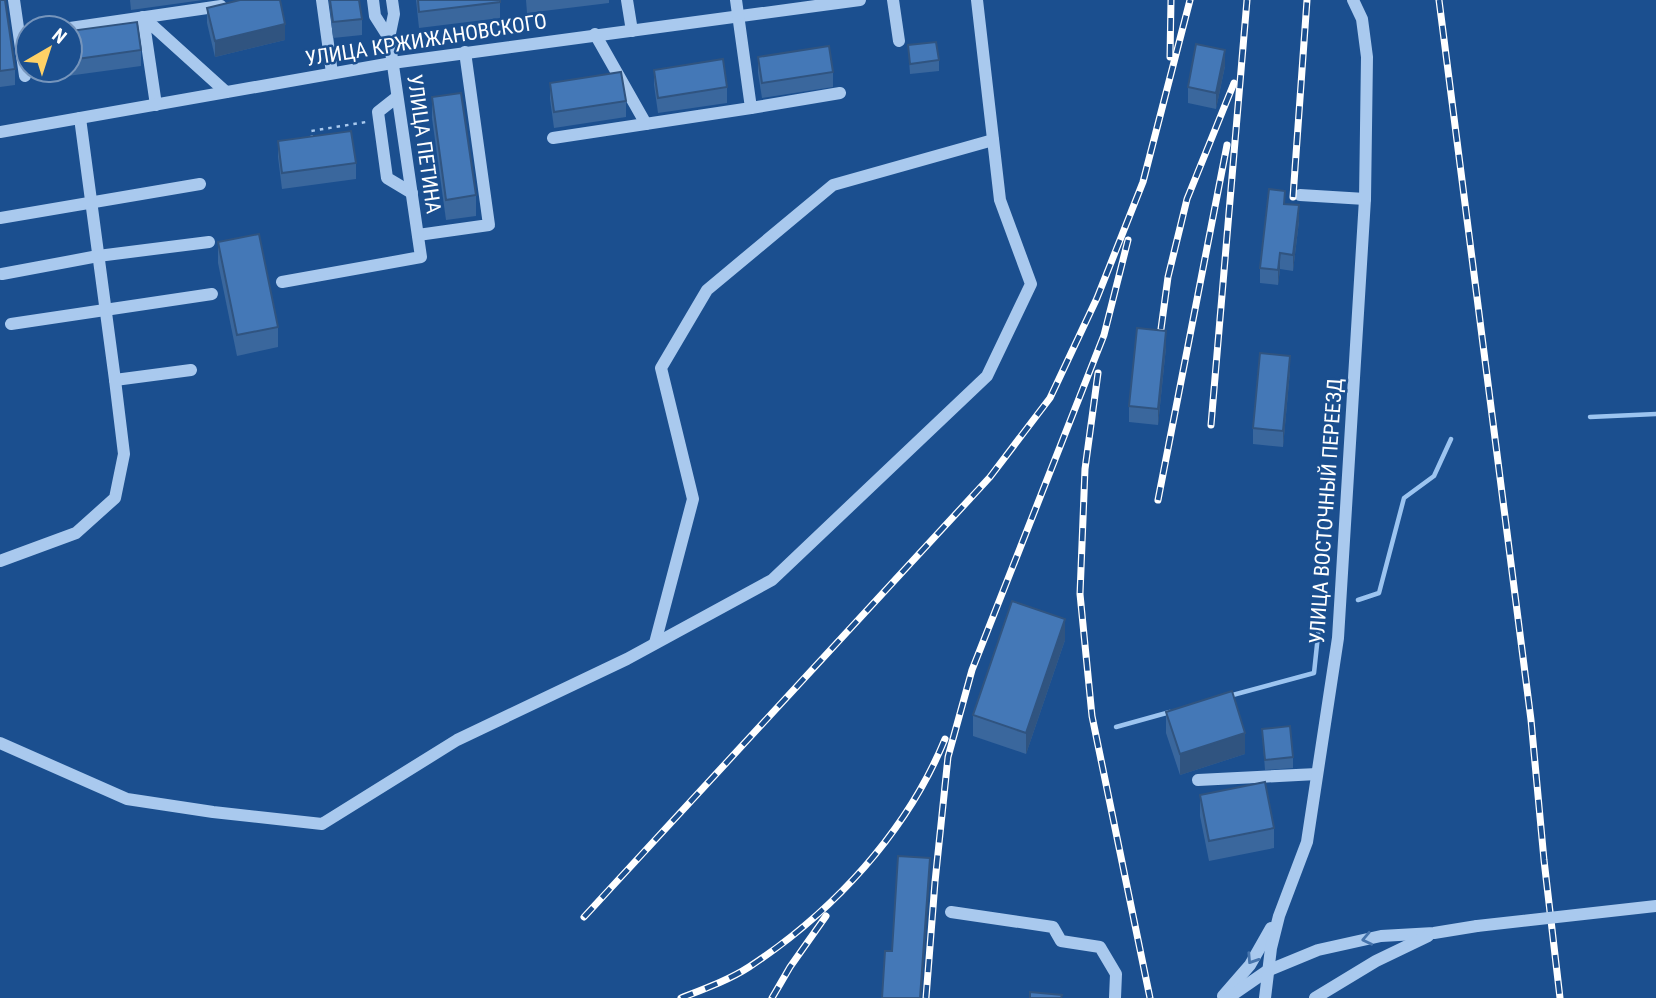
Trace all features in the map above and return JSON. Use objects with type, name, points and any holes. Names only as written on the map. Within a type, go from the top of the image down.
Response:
[{"type":"street","points":[[322,0],[332,73]]},
{"type":"street","name":"УЛИЦА ПЕТИНА","points":[[282,282],[421,257],[389,38],[374,16],[373,0]]},
{"type":"street","points":[[389,38],[394,14],[392,0]]},
{"type":"street","points":[[627,0],[632,30]]},
{"type":"street","points":[[736,0],[751,108]]},
{"type":"street","name":"УЛИЦА КРЖИЖАНОВСКОГО","points":[[0,132],[392,63],[860,0]]},
{"type":"street","points":[[893,0],[899,41]]},
{"type":"street","points":[[0,743],[127,799],[322,824],[457,740],[655,643],[772,580],[988,376],[1031,284],[1000,200],[977,0]]},
{"type":"street","name":"УЛИЦА ВОСТОЧНЫЙ ПЕРЕЕЗД","points":[[1265,998],[1267,971],[1279,916],[1307,842],[1338,638],[1365,200],[1367,57],[1362,19],[1353,0]]},
{"type":"street","points":[[84,26],[233,4]]},
{"type":"street","points":[[143,17],[226,92]]},
{"type":"street","points":[[143,17],[156,105]]},
{"type":"street","points":[[595,34],[646,124]]},
{"type":"street","points":[[418,235],[489,225],[465,52]]},
{"type":"street","points":[[553,138],[841,93]]},
{"type":"street","points":[[397,97],[378,111],[387,178],[412,193]]},
{"type":"street","points":[[0,561],[76,533],[115,498],[124,454],[80,118]]},
{"type":"street","points":[[655,643],[693,499],[661,368],[707,290],[833,185],[993,140]]},
{"type":"street","points":[[0,218],[200,184]]},
{"type":"street","points":[[1300,195],[1365,200]]},
{"type":"street","points":[[2,274],[98,256],[209,242]]},
{"type":"street","points":[[11,324],[212,294]]},
{"type":"street","points":[[114,380],[191,370]]},
{"type":"street","points":[[1198,780],[1317,774]]},
{"type":"street","points":[[1228,998],[1267,971],[1318,950],[1381,936],[1434,933],[1656,906]]},
{"type":"street","points":[[951,912],[1053,927],[1061,941],[1100,947],[1116,974],[1115,998]]},
{"type":"street","points":[[1221,998],[1250,965],[1279,916]]},
{"type":"street","points":[[1315,998],[1376,961],[1434,933]]},
{"type":"path","points":[[314,148],[311,131],[379,120]]},
{"type":"building","points":[[0,0],[5,0],[14,69],[0,71]]},
{"type":"building","points":[[240,0],[280,0],[285,24],[215,41],[207,8]]},
{"type":"building","points":[[330,0],[359,0],[362,19],[333,22]]},
{"type":"building","points":[[418,0],[500,0],[500,2],[419,12]]},
{"type":"building","points":[[137,22],[141,50],[84,58],[84,29]]},
{"type":"building","points":[[936,42],[939,60],[910,64],[908,45]]},
{"type":"building","points":[[1196,44],[1225,50],[1216,93],[1188,87]]},
{"type":"building","points":[[829,46],[833,72],[762,83],[758,57]]},
{"type":"building","points":[[723,59],[727,87],[658,98],[654,70]]},
{"type":"building","points":[[621,72],[626,101],[554,112],[550,83]]},
{"type":"building","points":[[461,93],[476,195],[446,200],[432,97]]},
{"type":"building","points":[[351,131],[356,163],[282,173],[278,141]]},
{"type":"building","points":[[1269,189],[1285,191],[1284,204],[1299,205],[1293,255],[1280,253],[1278,270],[1260,268]]},
{"type":"building","points":[[259,234],[278,327],[237,335],[218,242]]},
{"type":"building","points":[[1137,328],[1166,331],[1158,409],[1129,406]]},
{"type":"building","points":[[1260,353],[1290,356],[1283,431],[1253,428]]},
{"type":"building","points":[[1012,601],[1065,619],[1026,733],[973,715]]},
{"type":"building","points":[[1232,691],[1245,733],[1180,754],[1166,712]]},
{"type":"building","points":[[1290,726],[1293,757],[1265,760],[1262,729]]},
{"type":"building","points":[[1265,782],[1274,828],[1209,841],[1200,795]]},
{"type":"building","points":[[898,856],[930,858],[920,998],[882,998],[885,951],[892,951]]},
{"type":"building","points":[[1030,992],[1062,995],[1061,998],[1030,998]]},
{"type":"waterway","points":[[1590,417],[1656,414]]},
{"type":"waterway","points":[[1358,600],[1379,593],[1404,498],[1434,476],[1451,439]]},
{"type":"waterway","points":[[1229,696],[1314,673],[1321,607]]},
{"type":"waterway","points":[[1116,727],[1170,712]]},
{"type":"railway","points":[[1170,57],[1171,0]]},
{"type":"railway","points":[[584,917],[990,477],[1050,398],[1097,298],[1143,182],[1190,0]]},
{"type":"railway","points":[[1211,425],[1247,0]]},
{"type":"railway","points":[[1293,197],[1307,0]]},
{"type":"railway","points":[[1439,0],[1531,720],[1560,998]]},
{"type":"railway","points":[[1161,329],[1168,277],[1187,199],[1234,83]]},
{"type":"railway","points":[[1158,500],[1227,145]]},
{"type":"railway","points":[[926,998],[948,757],[972,670],[1104,335],[1128,240]]},
{"type":"railway","points":[[1098,373],[1085,469],[1080,594],[1092,716],[1150,998]]},
{"type":"railway","points":[[681,998],[749,967],[810,921],[838,895],[888,838],[910,806],[945,739]]},
{"type":"railway","points":[[772,998],[826,916]]}]
